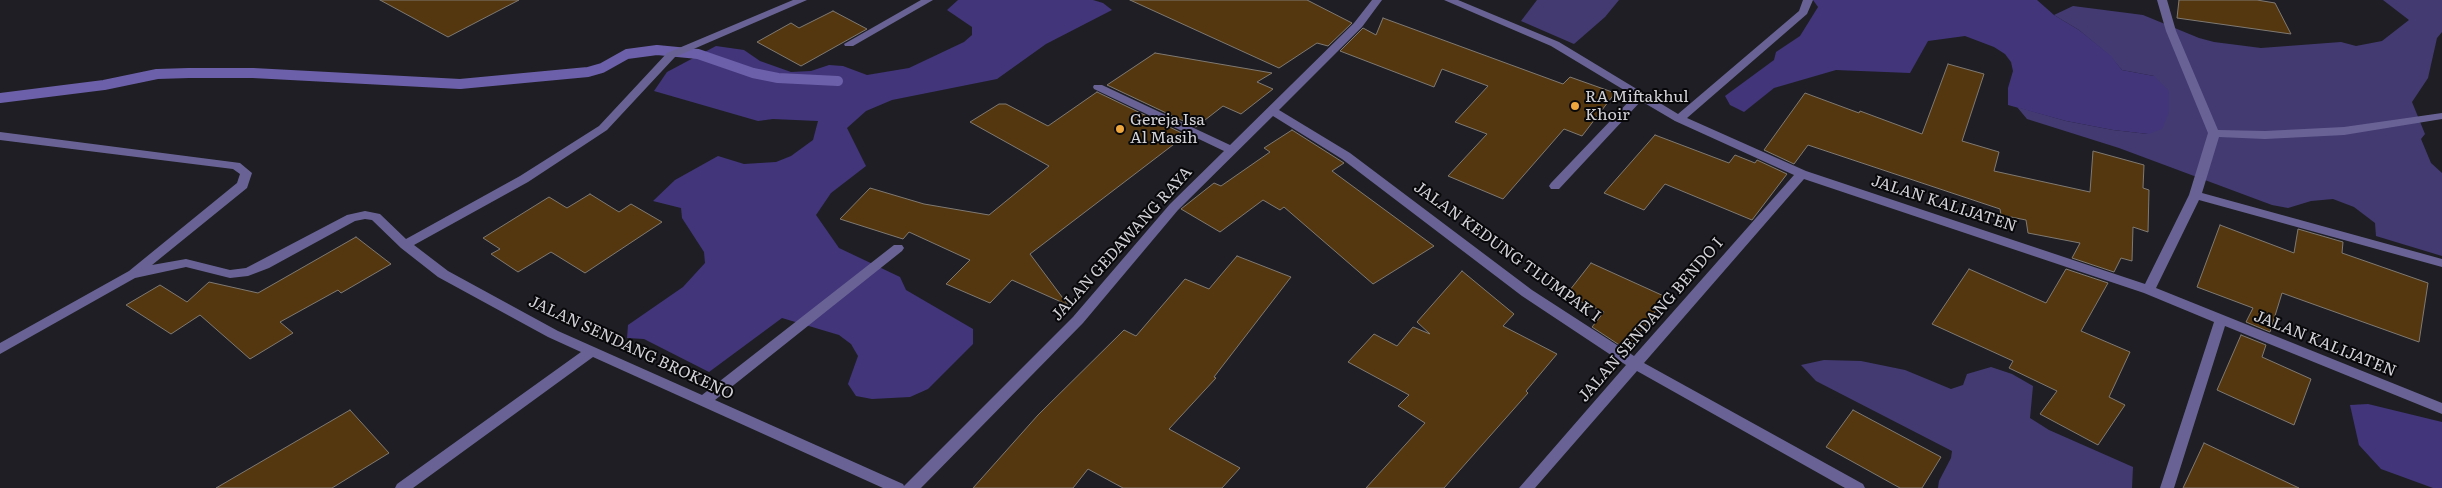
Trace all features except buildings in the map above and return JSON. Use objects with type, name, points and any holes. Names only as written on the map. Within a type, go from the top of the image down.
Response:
[{"type":"street","points":[[404,245],[524,180],[603,128],[671,55],[802,0]]},
{"type":"street","points":[[849,44],[928,0]]},
{"type":"street","name":"JALAN GEDAWANG RAYA","points":[[911,488],[1078,320],[1174,207],[1230,149],[1358,25],[1377,0]]},
{"type":"street","name":"JALAN KALIJATEN","points":[[1449,0],[1555,44],[1679,120],[1802,174],[2149,290],[2442,409]]},
{"type":"street","points":[[1679,120],[1803,12],[1808,0]]},
{"type":"street","points":[[2149,290],[2195,195],[2214,133],[2171,31],[2162,0]]},
{"type":"street","points":[[1098,87],[1230,149]]},
{"type":"street","points":[[1555,186],[1639,97]]},
{"type":"street","name":"JALAN KEDUNG TLUMPAK I","points":[[1271,110],[1346,156],[1528,293],[1635,364],[1858,488]]},
{"type":"street","points":[[2214,133],[2265,135],[2344,131],[2442,116]]},
{"type":"street","points":[[0,136],[236,166],[246,173],[243,185],[131,275],[0,349]]},
{"type":"street","name":"JALAN SENDANG BENDO I","points":[[1526,488],[1802,174]]},
{"type":"street","points":[[2195,195],[2442,263]]},
{"type":"street","name":"JALAN SENDANG BROKENO","points":[[131,275],[164,266],[186,263],[230,274],[248,272],[265,266],[351,218],[366,215],[376,217],[404,245],[443,274],[553,334],[898,488]]},
{"type":"street","points":[[704,402],[898,248]]},
{"type":"street","points":[[2167,488],[2221,319]]},
{"type":"street","points":[[402,488],[592,351]]},
{"type":"shaded area","points":[[958,0],[1093,0],[1103,3],[1112,10],[1046,44],[997,79],[892,100],[866,111],[847,128],[866,166],[831,193],[816,215],[839,248],[900,277],[906,290],[973,329],[973,344],[928,389],[910,397],[872,399],[856,396],[848,384],[858,356],[851,344],[839,335],[782,318],[709,372],[644,339],[627,338],[628,325],[683,287],[705,263],[704,252],[682,218],[681,208],[653,201],[675,180],[718,156],[744,164],[776,162],[791,156],[813,140],[818,121],[773,119],[758,121],[654,91],[667,72],[716,46],[744,50],[760,61],[791,72],[811,71],[829,65],[843,66],[867,75],[909,68],[964,42],[972,35],[972,27],[947,10]]},
{"type":"shaded area","points":[[1537,0],[1619,0],[1605,17],[1574,44],[1521,21]]},
{"type":"shaded area","points":[[1813,0],[2037,0],[2054,15],[2079,30],[2110,55],[2122,70],[2154,76],[2169,91],[2169,112],[2162,129],[2148,134],[2113,130],[2066,121],[2008,105],[2008,88],[2013,71],[2011,62],[2005,54],[1994,47],[1965,36],[1928,41],[1910,73],[1836,70],[1774,88],[1744,112],[1730,105],[1725,96],[1774,60],[1776,52],[1800,36],[1818,7]]},
{"type":"shaded area","points":[[2383,0],[2442,0],[2442,32],[2437,38],[2428,78],[2412,102],[2425,134],[2421,139],[2431,163],[2442,173],[2442,256],[2376,236],[2375,223],[2354,207],[2333,199],[2311,201],[2288,208],[2272,205],[2119,148],[2027,119],[2017,107],[2066,121],[2113,130],[2148,134],[2154,76],[2122,70],[2109,55],[2079,30],[2054,15],[2073,6],[2143,15],[2199,38],[2214,42],[2261,48],[2341,42],[2356,46],[2382,41],[2409,20]]},
{"type":"shaded area","points":[[1824,360],[1861,361],[1905,370],[1951,389],[1963,385],[1967,374],[1991,367],[2012,374],[2033,386],[2030,418],[2049,430],[2133,467],[2132,488],[1938,488],[1939,481],[1951,458],[1952,451],[1816,381],[1801,365]]},
{"type":"shaded area","points":[[2368,404],[2442,422],[2442,488],[2433,488],[2381,469],[2359,445],[2350,405]]},
{"type":"waterway","points":[[0,98],[104,85],[157,74],[189,73],[253,73],[460,84],[588,72],[602,68],[627,54],[657,50],[698,54],[753,73],[778,78],[838,81]]},
{"type":"place","name":"RA Miftakhul Khoir","points":[[1575,106]]},
{"type":"place","name":"Gereja Isa Al Masih","points":[[1120,129]]}]
